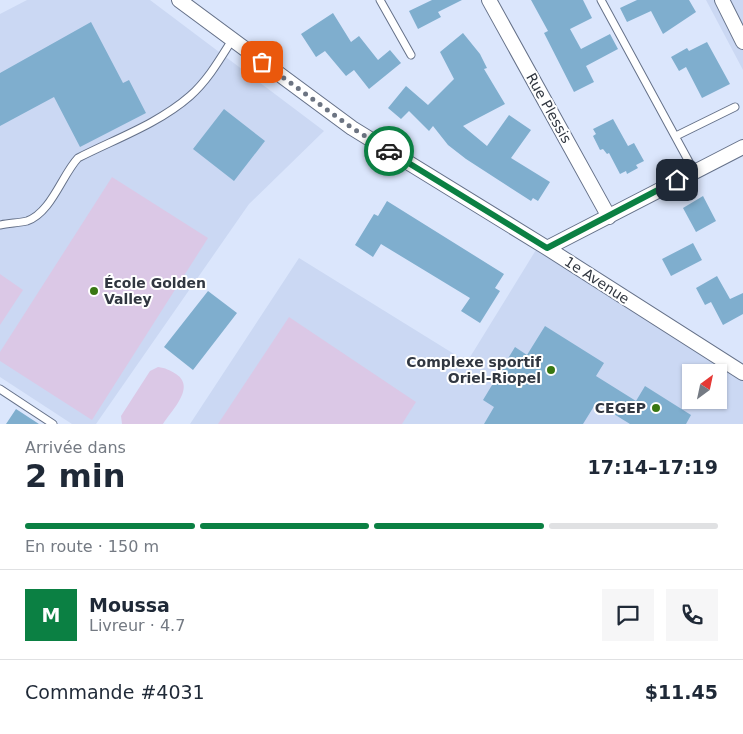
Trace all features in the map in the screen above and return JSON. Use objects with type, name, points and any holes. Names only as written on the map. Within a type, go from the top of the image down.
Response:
[{"type":"street","name":"Rue Plessis","points":[[489,0],[610,217]]},
{"type":"street","points":[[722,0],[743,42]]},
{"type":"street","name":"1e Avenue","points":[[184,1],[232,40],[352,128],[547,248],[743,373]]},
{"type":"street","points":[[547,248],[743,147]]},
{"type":"lane","points":[[380,0],[411,55]]},
{"type":"lane","points":[[601,0],[694,171]]},
{"type":"lane","points":[[0,225],[29,220],[47,204],[58,190],[68,169],[78,158],[165,115],[191,95],[208,76],[232,40]]},
{"type":"lane","points":[[676,136],[734,107]]},
{"type":"lane","points":[[0,389],[53,424]]},
{"type":"shaded area","name":"École Golden Valley","points":[[27,0],[150,0],[324,131],[249,204],[96,424],[72,424],[0,377],[0,14]]},
{"type":"shaded area","points":[[706,0],[743,0],[743,70]]},
{"type":"shaded area","points":[[112,177],[208,238],[92,420],[0,361],[0,352]]},
{"type":"shaded area","points":[[539,245],[743,373],[743,424],[190,424],[299,258],[467,362]]},
{"type":"shaded area","points":[[0,274],[23,290],[0,325]]},
{"type":"shaded area","points":[[289,317],[416,402],[402,424],[218,424]]},
{"type":"shaded area","points":[[158,367],[169,370],[182,379],[184,385],[180,399],[163,424],[122,424],[121,416],[150,371]]},
{"type":"building","points":[[432,0],[462,0],[438,12],[441,17],[418,29],[409,11]]},
{"type":"building","points":[[531,0],[583,0],[592,18],[570,29],[581,49],[610,34],[618,49],[586,66],[594,82],[574,92],[544,33],[548,31]]},
{"type":"building","points":[[637,0],[689,0],[696,12],[663,34],[651,11],[627,22],[620,8]]},
{"type":"building","points":[[333,13],[351,42],[359,36],[378,60],[390,50],[401,63],[369,89],[354,70],[346,76],[325,51],[316,57],[301,34]]},
{"type":"building","points":[[91,22],[123,83],[129,80],[146,113],[80,147],[54,97],[0,126],[0,73]]},
{"type":"building","points":[[463,33],[480,54],[487,68],[484,69],[505,104],[463,126],[487,146],[509,115],[531,130],[511,158],[550,182],[538,201],[533,198],[531,201],[466,159],[448,145],[433,126],[429,131],[409,111],[401,119],[388,108],[406,86],[428,105],[454,79],[440,52]]},
{"type":"building","points":[[707,42],[730,84],[702,98],[686,67],[679,71],[671,57],[687,48],[689,51]]},
{"type":"building","points":[[224,109],[265,141],[234,181],[193,149]]},
{"type":"building","points":[[613,119],[628,146],[634,143],[644,161],[636,165],[638,168],[627,174],[626,171],[620,174],[609,153],[607,154],[603,149],[600,150],[593,136],[596,134],[593,129]]},
{"type":"building","points":[[703,196],[716,221],[696,232],[683,208]]},
{"type":"building","points":[[387,201],[504,274],[495,288],[500,291],[480,323],[461,311],[470,298],[381,244],[373,257],[355,245],[374,214],[378,216]]},
{"type":"building","points":[[693,243],[702,260],[671,276],[662,259]]},
{"type":"building","points":[[717,276],[730,299],[743,293],[743,314],[723,325],[711,302],[705,305],[696,288]]},
{"type":"building","points":[[208,291],[237,313],[193,370],[164,347]]},
{"type":"building","name":"Complexe sportif Oriel-Riopel","points":[[545,326],[604,363],[596,376],[636,401],[645,386],[691,415],[686,424],[630,424],[596,403],[583,424],[484,424],[494,407],[483,400],[515,347],[527,355]]},
{"type":"building","points":[[16,409],[39,424],[6,424]]},
{"type":"way so far","points":[[262,62],[352,128],[389,151]]},
{"type":"place","name":"École Golden Valley","points":[[94,291]]},
{"type":"place","name":"Complexe sportif Oriel-Riopel","points":[[551,370]]},
{"type":"place","name":"CEGEP","points":[[656,408]]},
{"type":"route","points":[[389,151],[547,248],[610,217],[677,180]]}]
